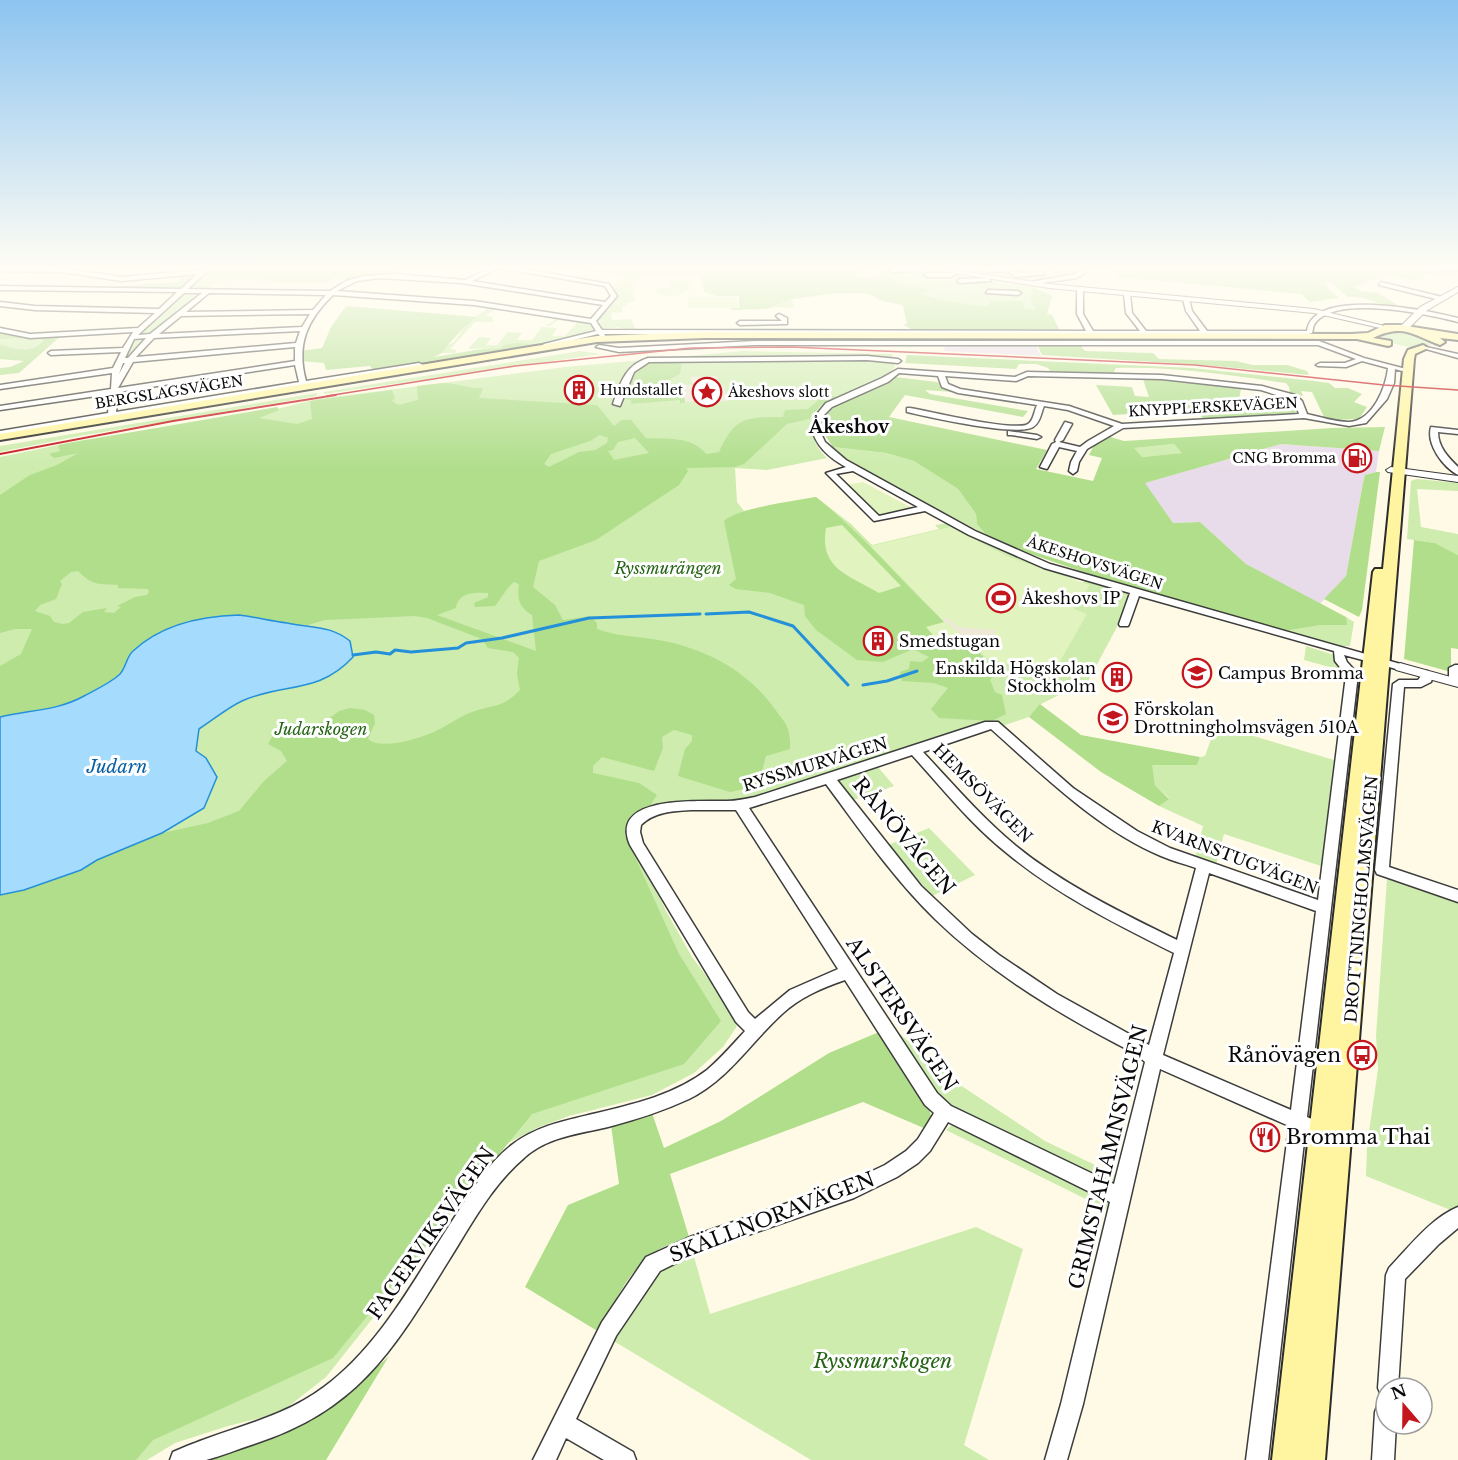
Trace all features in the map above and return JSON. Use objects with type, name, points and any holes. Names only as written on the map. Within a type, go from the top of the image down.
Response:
[{"type":"main road","name":"BERGSLAGSVÄGEN","points":[[0,437],[602,341],[705,335],[1351,337],[1373,334]]},
{"type":"main road","points":[[1377,334],[1378,338],[1391,344]]},
{"type":"main road","points":[[1427,334],[1440,343]]},
{"type":"main road","points":[[1436,334],[1458,338]]},
{"type":"main road","name":"BERGSLAGSVÄGEN","points":[[602,341],[709,338],[1351,339],[1426,348]]},
{"type":"main road","points":[[1426,348],[1458,338]]},
{"type":"main road","name":"DROTTNINGHOLMSVÄGEN","points":[[1287,1460],[1319,1130],[1384,663],[1402,352],[1391,344]]},
{"type":"main road","name":"DROTTNINGHOLMSVÄGEN","points":[[1401,369],[1410,353],[1426,348]]},
{"type":"main road","name":"DROTTNINGHOLMSVÄGEN","points":[[1310,1460],[1319,1130]]},
{"type":"street","points":[[21,334],[30,336],[64,334]]},
{"type":"street","points":[[112,414],[116,370],[124,350],[134,334]]},
{"type":"street","points":[[113,391],[130,360],[154,334]]},
{"type":"street","points":[[132,337],[206,334]]},
{"type":"street","points":[[302,334],[298,345],[297,363],[303,384]]},
{"type":"street","points":[[599,334],[602,341]]},
{"type":"street","name":"BERGSLAGSVÄGEN","points":[[602,341],[628,334]]},
{"type":"street","name":"BERGSLAGSVÄGEN","points":[[0,437],[112,414],[553,344],[602,341],[675,346],[755,343],[1323,344],[1362,359]]},
{"type":"street","points":[[896,343],[898,371],[1016,379],[1027,374],[1162,377],[1262,388],[1285,394],[1298,401],[1304,416]]},
{"type":"street","points":[[1440,343],[1458,355]]},
{"type":"street","points":[[119,361],[298,345]]},
{"type":"street","points":[[1426,348],[1458,355]]},
{"type":"street","points":[[51,353],[124,350]]},
{"type":"street","points":[[617,404],[631,369],[636,364],[648,360],[867,358],[898,361]]},
{"type":"street","points":[[1320,365],[1346,365],[1362,359],[1401,369]]},
{"type":"street","points":[[0,408],[297,363]]},
{"type":"street","name":"KNYPPLERSKEVÄGEN","points":[[941,375],[945,385],[958,391],[1069,408],[1121,426],[1304,416],[1341,424],[1363,421],[1383,399],[1390,383],[1401,369]]},
{"type":"street","points":[[0,387],[116,370]]},
{"type":"street","name":"ÅKESHOVSVÄGEN","points":[[898,371],[885,380],[829,405],[816,420],[816,436],[827,452],[925,508],[1017,554],[1080,577],[1427,675],[1456,676]]},
{"type":"street","points":[[1002,431],[1034,423],[1041,404]]},
{"type":"street","points":[[910,410],[1037,437]]},
{"type":"street","points":[[927,423],[933,414]]},
{"type":"street","points":[[1059,440],[1068,424]]},
{"type":"street","points":[[1073,471],[1074,462],[1091,440],[1121,426]]},
{"type":"street","points":[[1458,432],[1434,429],[1432,437],[1433,443],[1458,472]]},
{"type":"street","points":[[1044,467],[1056,444],[1082,450]]},
{"type":"street","points":[[854,468],[830,473],[877,519],[925,508]]},
{"type":"street","points":[[1395,471],[1458,479]]},
{"type":"street","points":[[1124,624],[1135,593]]},
{"type":"street","name":"DROTTNINGHOLMSVÄGEN","points":[[1257,1460],[1319,1130],[1324,908],[1352,674],[1342,664],[1339,651]]},
{"type":"street","name":"DROTTNINGHOLMSVÄGEN","points":[[1427,675],[1427,680],[1421,683],[1400,684],[1382,870],[1458,896]]},
{"type":"street","name":"KVARNSTUGVÄGEN","points":[[994,725],[1042,770],[1109,820],[1165,852],[1324,908]]},
{"type":"street","name":"RYSSMURVÄGEN","points":[[756,1030],[742,1017],[637,845],[632,834],[634,823],[655,810],[679,806],[740,805],[994,725]]},
{"type":"street","name":"HEMSÖVÄGEN","points":[[914,750],[971,811],[1012,849],[1064,887],[1116,918],[1183,950]]},
{"type":"street","name":"RÅNÖVÄGEN","points":[[829,778],[916,890],[1005,969],[1053,1002],[1142,1050],[1154,1059],[1319,1130]]},
{"type":"street","name":"ALSTERSVÄGEN","points":[[740,805],[931,1099],[945,1112],[1120,1197]]},
{"type":"street","name":"GRIMSTAHAMNSVÄGEN","points":[[1056,1460],[1072,1404],[1120,1197],[1204,865]]},
{"type":"street","name":"FAGERVIKSVÄGEN","points":[[181,1460],[200,1450],[290,1420],[315,1407],[350,1380],[377,1350],[497,1169],[529,1141],[548,1133],[667,1100],[701,1083],[736,1054],[756,1030],[788,999],[811,986],[847,972]]},
{"type":"street","name":"SKÄLLNORAVÄGEN","points":[[544,1460],[609,1329],[653,1264],[690,1246],[854,1189],[891,1171],[912,1157],[924,1145],[945,1112]]},
{"type":"street","points":[[1389,1376],[1396,1275],[1432,1237],[1458,1216]]},
{"type":"street","points":[[562,1423],[625,1460]]},
{"type":"street","points":[[1383,1460],[1384,1436]]},
{"type":"shaded area","points":[[945,344],[1035,344],[1041,356],[944,351]]},
{"type":"shaded area","points":[[717,376],[715,385],[724,385],[727,401],[685,402],[683,385],[693,385],[690,377]]},
{"type":"shaded area","points":[[1281,444],[1379,451],[1376,472],[1365,475],[1346,576],[1320,604],[1246,564],[1200,522],[1173,523],[1144,483]]},
{"type":"shaded area","points":[[948,618],[958,627],[997,630],[985,645],[966,638],[942,619]]},
{"type":"green space","points":[[0,334],[17,337],[62,335],[19,373],[0,375],[0,368],[10,367],[24,361],[0,359],[0,344],[11,348],[28,349],[43,341],[41,338],[0,339]]},
{"type":"green space","points":[[138,334],[156,334],[128,359],[123,360]]},
{"type":"green space","points":[[328,334],[458,334],[442,353],[434,357],[502,348],[503,345],[518,343],[535,345],[374,371],[370,366],[326,370],[324,363],[300,361],[301,351],[322,348]]},
{"type":"green space","points":[[460,334],[464,334],[450,349],[457,350],[455,353],[442,353],[445,346],[454,342]]},
{"type":"green space","points":[[506,334],[521,334],[517,340],[532,340],[537,334],[565,336],[582,334],[549,343],[468,349],[479,337],[491,338],[486,345],[497,345]]},
{"type":"green space","points":[[1380,334],[1415,334],[1435,341],[1435,343],[1414,347],[1398,345]]},
{"type":"green space","points":[[41,338],[43,341],[39,345],[28,348],[17,349],[0,344],[0,339]]},
{"type":"green space","points":[[1037,344],[1080,345],[1085,351],[1153,353],[1159,359],[1287,365],[1307,371],[1309,375],[1203,365],[1042,355]]},
{"type":"green space","points":[[580,351],[601,354],[324,394],[324,392]]},
{"type":"green space","name":"Judarskogen","points":[[743,351],[892,354],[895,367],[888,374],[872,384],[835,399],[820,410],[811,422],[815,442],[827,458],[767,470],[735,468],[737,502],[744,511],[816,497],[851,524],[872,545],[939,529],[935,525],[949,523],[1006,551],[1076,580],[1063,578],[1089,585],[1082,583],[1085,581],[1134,595],[1086,685],[1071,689],[1041,704],[1029,717],[1002,726],[992,721],[746,800],[685,801],[650,807],[631,819],[625,836],[647,869],[665,909],[692,957],[723,998],[737,1026],[723,1047],[694,1073],[652,1095],[569,1116],[537,1128],[508,1143],[461,1197],[399,1285],[326,1377],[280,1413],[175,1443],[147,1460],[0,1460],[0,457],[83,440],[272,410],[318,399],[565,367]],"holes":[[[872,546],[969,637],[945,622]]]},
{"type":"green space","points":[[907,355],[1192,368],[1314,381],[1329,383],[1335,388],[1348,388],[1362,394],[1354,402],[1367,407],[1359,419],[1329,420],[1324,417],[1312,392],[1301,391],[1303,396],[1290,393],[1286,383],[1159,368],[1116,368],[1114,371],[1116,375],[1052,374],[1048,368],[1036,364],[1019,364],[1016,369],[905,363]]},
{"type":"green space","points":[[670,361],[682,363],[680,374],[638,396],[651,394],[685,398],[685,402],[680,404],[680,400],[630,404],[632,401],[625,398],[634,369],[644,363]]},
{"type":"green space","points":[[895,377],[937,382],[953,392],[925,390],[930,394],[1028,411],[1023,417],[905,395],[889,417],[1047,450],[1036,469],[1093,481],[1102,458],[1089,455],[1095,443],[1107,436],[1124,441],[1332,428],[1385,427],[1379,451],[1281,444],[1145,483],[1173,523],[1200,522],[1246,564],[1346,617],[1347,625],[1322,625],[1284,631],[1115,583],[1022,551],[987,536],[977,524],[976,514],[958,489],[914,461],[886,453],[833,447],[827,438],[823,430],[824,420],[830,412],[850,398]],"holes":[[[1174,444],[1182,453],[1142,457],[1134,448]]]},
{"type":"green space","points":[[1143,379],[1172,380],[1241,389],[1239,399],[1293,404],[1296,412],[1204,419],[1194,410],[1113,415],[1096,385],[1132,387],[1135,396],[1149,397]]},
{"type":"green space","name":"Judarskogen","points":[[448,383],[483,388],[479,398],[597,405],[614,426],[622,420],[631,420],[646,438],[686,441],[694,444],[706,454],[719,452],[730,432],[743,421],[783,417],[785,410],[808,409],[822,397],[821,392],[836,397],[820,406],[809,419],[787,424],[744,464],[735,467],[686,468],[688,471],[679,485],[596,540],[539,561],[533,587],[555,605],[563,620],[590,616],[597,623],[597,629],[686,646],[718,660],[747,679],[760,691],[788,729],[790,749],[766,756],[758,786],[730,792],[678,776],[685,749],[692,741],[692,735],[674,730],[662,737],[663,748],[654,771],[602,757],[593,766],[593,773],[639,783],[657,795],[649,807],[631,820],[625,835],[679,954],[721,1021],[684,1064],[532,1114],[333,1358],[153,1440],[136,1460],[0,1460],[0,895],[24,890],[81,870],[97,860],[162,833],[208,823],[239,811],[264,781],[287,761],[281,751],[268,744],[273,735],[281,730],[324,722],[339,711],[350,708],[365,710],[374,715],[375,723],[368,739],[382,744],[392,744],[412,740],[438,730],[470,713],[504,703],[520,690],[517,674],[519,658],[513,652],[488,648],[482,639],[427,618],[415,616],[325,620],[308,625],[290,624],[131,652],[121,674],[83,696],[59,707],[0,717],[0,666],[21,654],[32,629],[15,629],[0,633],[0,495],[30,475],[57,465],[78,453],[54,458],[49,454],[60,451],[58,445],[277,407],[279,410],[259,418],[297,424],[312,419],[310,401],[392,390],[395,398],[392,401],[398,405],[418,400],[417,386]],"holes":[[[600,435],[608,438],[607,443],[595,450],[579,452],[549,467],[544,464],[551,454],[590,441]],[[635,438],[649,453],[614,460],[608,451],[613,450],[618,442]],[[78,571],[96,583],[118,585],[118,588],[148,589],[149,591],[147,595],[135,597],[117,606],[121,607],[114,613],[104,612],[107,608],[83,612],[69,623],[54,622],[50,616],[35,611],[40,605],[56,599],[62,584],[60,581],[71,572]],[[514,582],[519,584],[520,602],[524,609],[532,615],[536,651],[437,615],[456,608],[460,599],[473,593],[488,593],[488,597],[474,603],[475,607],[495,606]]]},
{"type":"green space","points":[[317,393],[317,396],[80,436],[0,452],[0,446]]},
{"type":"green space","points":[[1174,444],[1183,453],[1142,457],[1133,448]]},
{"type":"green space","points":[[829,448],[886,453],[914,461],[958,489],[976,514],[977,524],[987,536]]},
{"type":"green space","points":[[1380,472],[1362,610],[1359,617],[1324,599],[1346,576],[1365,475]]},
{"type":"green space","points":[[1417,479],[1458,483],[1458,491],[1417,489],[1421,527],[1458,534],[1458,555],[1435,543],[1407,539],[1411,481]]},
{"type":"green space","points":[[863,482],[914,509],[878,516],[845,485]]},
{"type":"green space","points":[[816,497],[850,526],[928,606],[985,658],[996,673],[990,680],[995,692],[1002,695],[1006,714],[992,721],[939,718],[931,709],[948,688],[934,683],[902,681],[900,672],[909,669],[910,661],[922,662],[929,657],[913,649],[883,662],[857,660],[816,630],[805,616],[804,605],[770,593],[736,589],[729,585],[736,579],[724,521],[741,512]]},
{"type":"green space","points":[[842,525],[901,586],[879,593],[847,575],[832,562],[825,542],[826,528]]},
{"type":"green space","name":"Åkeshovs IP","points":[[950,527],[1009,557],[1090,585],[1074,609],[1087,614],[1051,677],[987,658],[966,638],[939,642],[926,627],[944,622],[871,546]]},
{"type":"green space","points":[[1414,540],[1435,543],[1458,555],[1458,649],[1451,648],[1451,672],[1404,659]]},
{"type":"green space","points":[[1346,617],[1354,622],[1350,646],[1339,646],[1284,631],[1322,625],[1346,625]]},
{"type":"green space","points":[[1306,646],[1334,655],[1338,666],[1348,672],[1304,660]]},
{"type":"green space","points":[[1040,704],[1081,735],[1200,757],[1197,765],[1152,765],[1155,785],[1169,799],[1159,806],[1101,772],[1029,717]]},
{"type":"green space","points":[[1216,725],[1334,760],[1321,866],[1224,834],[1216,865],[1195,858],[1203,826],[1159,806],[1169,798],[1155,785],[1151,765],[1197,765],[1200,757],[1205,756]]},
{"type":"green space","points":[[877,766],[894,786],[853,800],[837,781],[839,779]]},
{"type":"green space","points":[[929,828],[975,875],[932,896],[888,845]]},
{"type":"green space","points":[[1387,879],[1458,903],[1458,1213],[1366,1176],[1367,1146],[1378,1069],[1376,1036]]},
{"type":"green space","points":[[892,1027],[954,1081],[1045,1141],[1118,1176],[1115,1189],[959,1113],[940,1098]]},
{"type":"green space","points":[[879,1032],[929,1105],[931,1117],[926,1129],[863,1102],[670,1174],[689,1237],[667,1245],[645,1260],[629,1278],[599,1332],[525,1287],[568,1205],[619,1184],[611,1125],[652,1113],[664,1148],[721,1121],[829,1053]]},
{"type":"green space","points":[[953,1124],[1110,1200],[1108,1210],[946,1130]]},
{"type":"green space","name":"Ryssmurskogen","points":[[976,1227],[1023,1249],[964,1445],[989,1460],[811,1460],[612,1340],[635,1297],[668,1262],[693,1253],[710,1314]]},
{"type":"green space","points":[[389,1356],[326,1460],[200,1460],[311,1421],[349,1393]]},
{"type":"water","name":"Judarn","points":[[239,615],[335,632],[350,641],[353,657],[340,669],[314,683],[272,691],[242,701],[199,729],[196,751],[206,758],[217,777],[204,808],[162,833],[97,860],[81,870],[24,890],[0,895],[0,717],[64,705],[84,696],[115,678],[133,651],[156,634],[169,628],[210,617]]},
{"type":"waterway","points":[[706,614],[749,612],[793,626],[848,685]]},
{"type":"waterway","points":[[353,655],[376,652],[390,654],[395,650],[411,652],[458,648],[466,643],[502,638],[589,618],[700,614]]},
{"type":"waterway","points":[[863,685],[887,681],[917,671]]},
{"type":"railway","points":[[327,396],[515,366],[691,348],[791,347],[1195,365],[1384,385],[1458,390]]},
{"type":"railway","points":[[0,454],[173,421],[336,395]]},
{"type":"place","name":"Hundstallet","points":[[579,390]]},
{"type":"place","name":"Åkeshovs slott","points":[[707,392]]},
{"type":"place","name":"CNG Bromma","points":[[1357,458]]},
{"type":"place","name":"Åkeshovs IP","points":[[1001,598]]},
{"type":"place","name":"Smedstugan","points":[[878,641]]},
{"type":"place","name":"Campus Bromma","points":[[1197,673]]},
{"type":"place","name":"Enskilda Högskolan Stockholm","points":[[1117,677]]},
{"type":"place","name":"Förskolan Drottningholmsvägen 510A","points":[[1113,718]]},
{"type":"place","name":"Rånövägen","points":[[1362,1055]]},
{"type":"place","name":"Bromma Thai","points":[[1265,1137]]},
{"type":"district","name":"Åkeshov","points":[[849,427]]},
{"type":"park label","name":"Ryssmurängen","points":[[668,568]]}]
